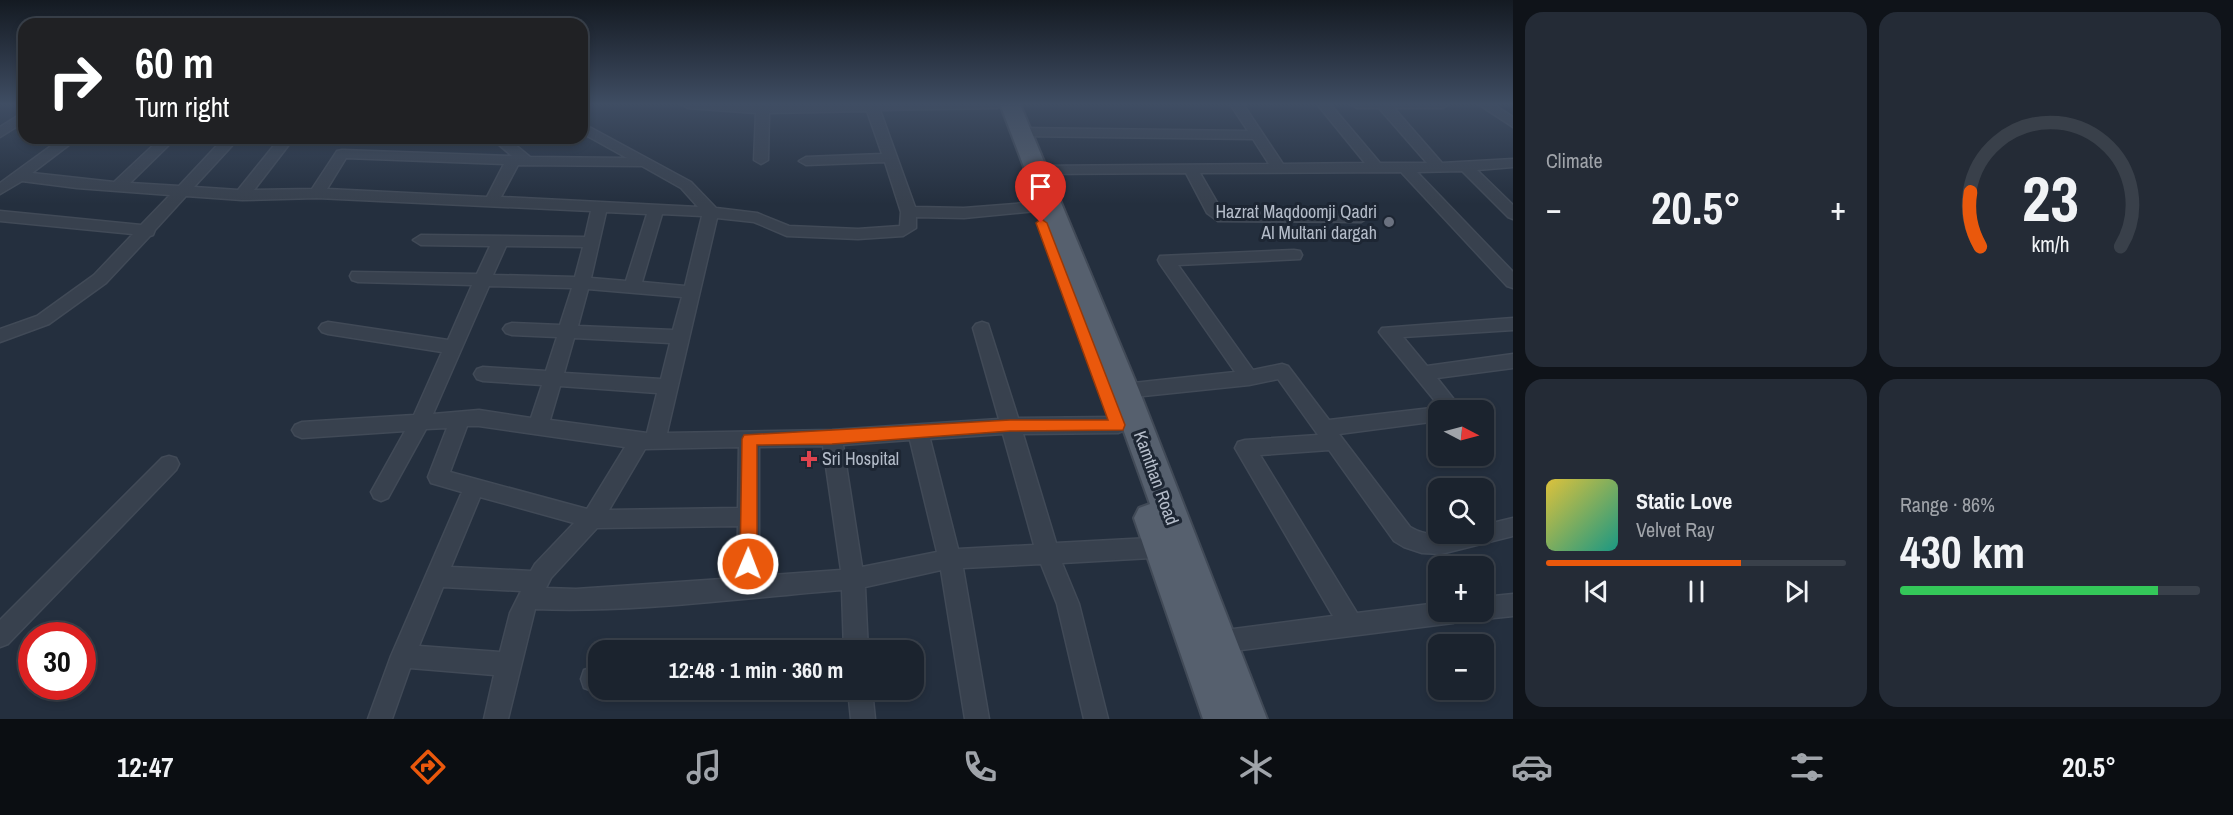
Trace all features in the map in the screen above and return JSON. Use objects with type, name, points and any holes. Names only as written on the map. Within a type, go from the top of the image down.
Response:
[{"type":"main road","name":"Kamthan Road","points":[[1017,138],[1118,425],[1218,642],[1247,719]]},
{"type":"main road","name":"Kamthan Road","points":[[1020,138],[1036,170],[1042,206],[1124,391],[1223,719]]},
{"type":"street","points":[[601,138],[686,185],[711,212]]},
{"type":"street","points":[[758,138],[761,160]]},
{"type":"street","points":[[19,176],[77,184],[242,195],[317,193],[711,212],[757,218],[787,231],[858,234],[903,231],[908,228],[909,212],[891,158],[881,138]]},
{"type":"street","points":[[1259,138],[1279,168]]},
{"type":"street","points":[[1351,138],[1376,167]]},
{"type":"street","points":[[1412,138],[1438,167]]},
{"type":"street","points":[[0,190],[63,144]]},
{"type":"street","points":[[119,185],[163,144]]},
{"type":"street","points":[[0,336],[43,320],[100,279],[148,231],[227,144]]},
{"type":"street","points":[[242,195],[282,144]]},
{"type":"street","points":[[317,193],[348,144]]},
{"type":"street","points":[[504,144],[520,160]]},
{"type":"street","points":[[342,154],[646,162]]},
{"type":"street","points":[[806,160],[891,158]]},
{"type":"street","points":[[492,201],[520,160]]},
{"type":"street","points":[[1036,170],[1438,167],[1513,163]]},
{"type":"street","points":[[1466,166],[1513,214]]},
{"type":"street","points":[[1405,167],[1513,282]]},
{"type":"street","points":[[1191,169],[1212,210],[1218,216],[1361,217]]},
{"type":"street","points":[[909,212],[976,213],[1042,206]]},
{"type":"street","points":[[538,427],[582,283],[600,207]]},
{"type":"street","points":[[632,287],[656,210]]},
{"type":"street","points":[[496,719],[521,613],[543,571],[592,519],[647,441],[668,387],[711,212]]},
{"type":"street","points":[[0,216],[148,231]]},
{"type":"street","points":[[421,240],[591,242]]},
{"type":"street","points":[[381,492],[420,422],[500,241]]},
{"type":"street","points":[[1249,378],[1166,260],[1294,255]]},
{"type":"street","points":[[358,276],[582,283],[692,292]]},
{"type":"street","points":[[1445,400],[1388,332],[1513,324]]},
{"type":"street","points":[[328,328],[452,347]]},
{"type":"street","points":[[982,328],[1048,554],[1068,604],[1096,719]]},
{"type":"street","points":[[512,329],[681,337]]},
{"type":"street","points":[[1422,373],[1513,361]]},
{"type":"street","points":[[1124,391],[1249,378],[1282,371],[1402,534],[1414,543],[1431,546],[1440,544]]},
{"type":"street","points":[[483,374],[668,387]]},
{"type":"street","points":[[1351,625],[1245,448],[1330,435],[1428,416]]},
{"type":"street","points":[[302,430],[479,418],[647,441],[832,438],[1010,426],[1118,425]]},
{"type":"street","points":[[460,420],[438,477],[592,519],[749,517]]},
{"type":"street","points":[[918,432],[957,589],[977,719]]},
{"type":"street","points":[[832,438],[853,579],[856,640]]},
{"type":"street","points":[[748,587],[749,439]]},
{"type":"street","points":[[0,636],[169,464]]},
{"type":"street","points":[[380,719],[403,656],[474,487]]},
{"type":"street","points":[[1494,531],[1513,527]]},
{"type":"street","points":[[437,576],[533,590],[576,600],[853,579],[949,559],[1172,546]]},
{"type":"street","points":[[1494,607],[1513,604]]},
{"type":"street","points":[[1218,642],[1428,615]]},
{"type":"street","points":[[403,656],[509,665]]},
{"type":"street","points":[[861,700],[863,719]]},
{"type":"place","name":"Hazrat Maqdoomji Qadri Al Multani dargah","points":[[1389,222]]},
{"type":"place","name":"Sri Hospital","points":[[809,459]]},
{"type":"route","points":[[748,564],[749,439],[832,438],[1010,426],[1118,425],[1041,223]]}]
